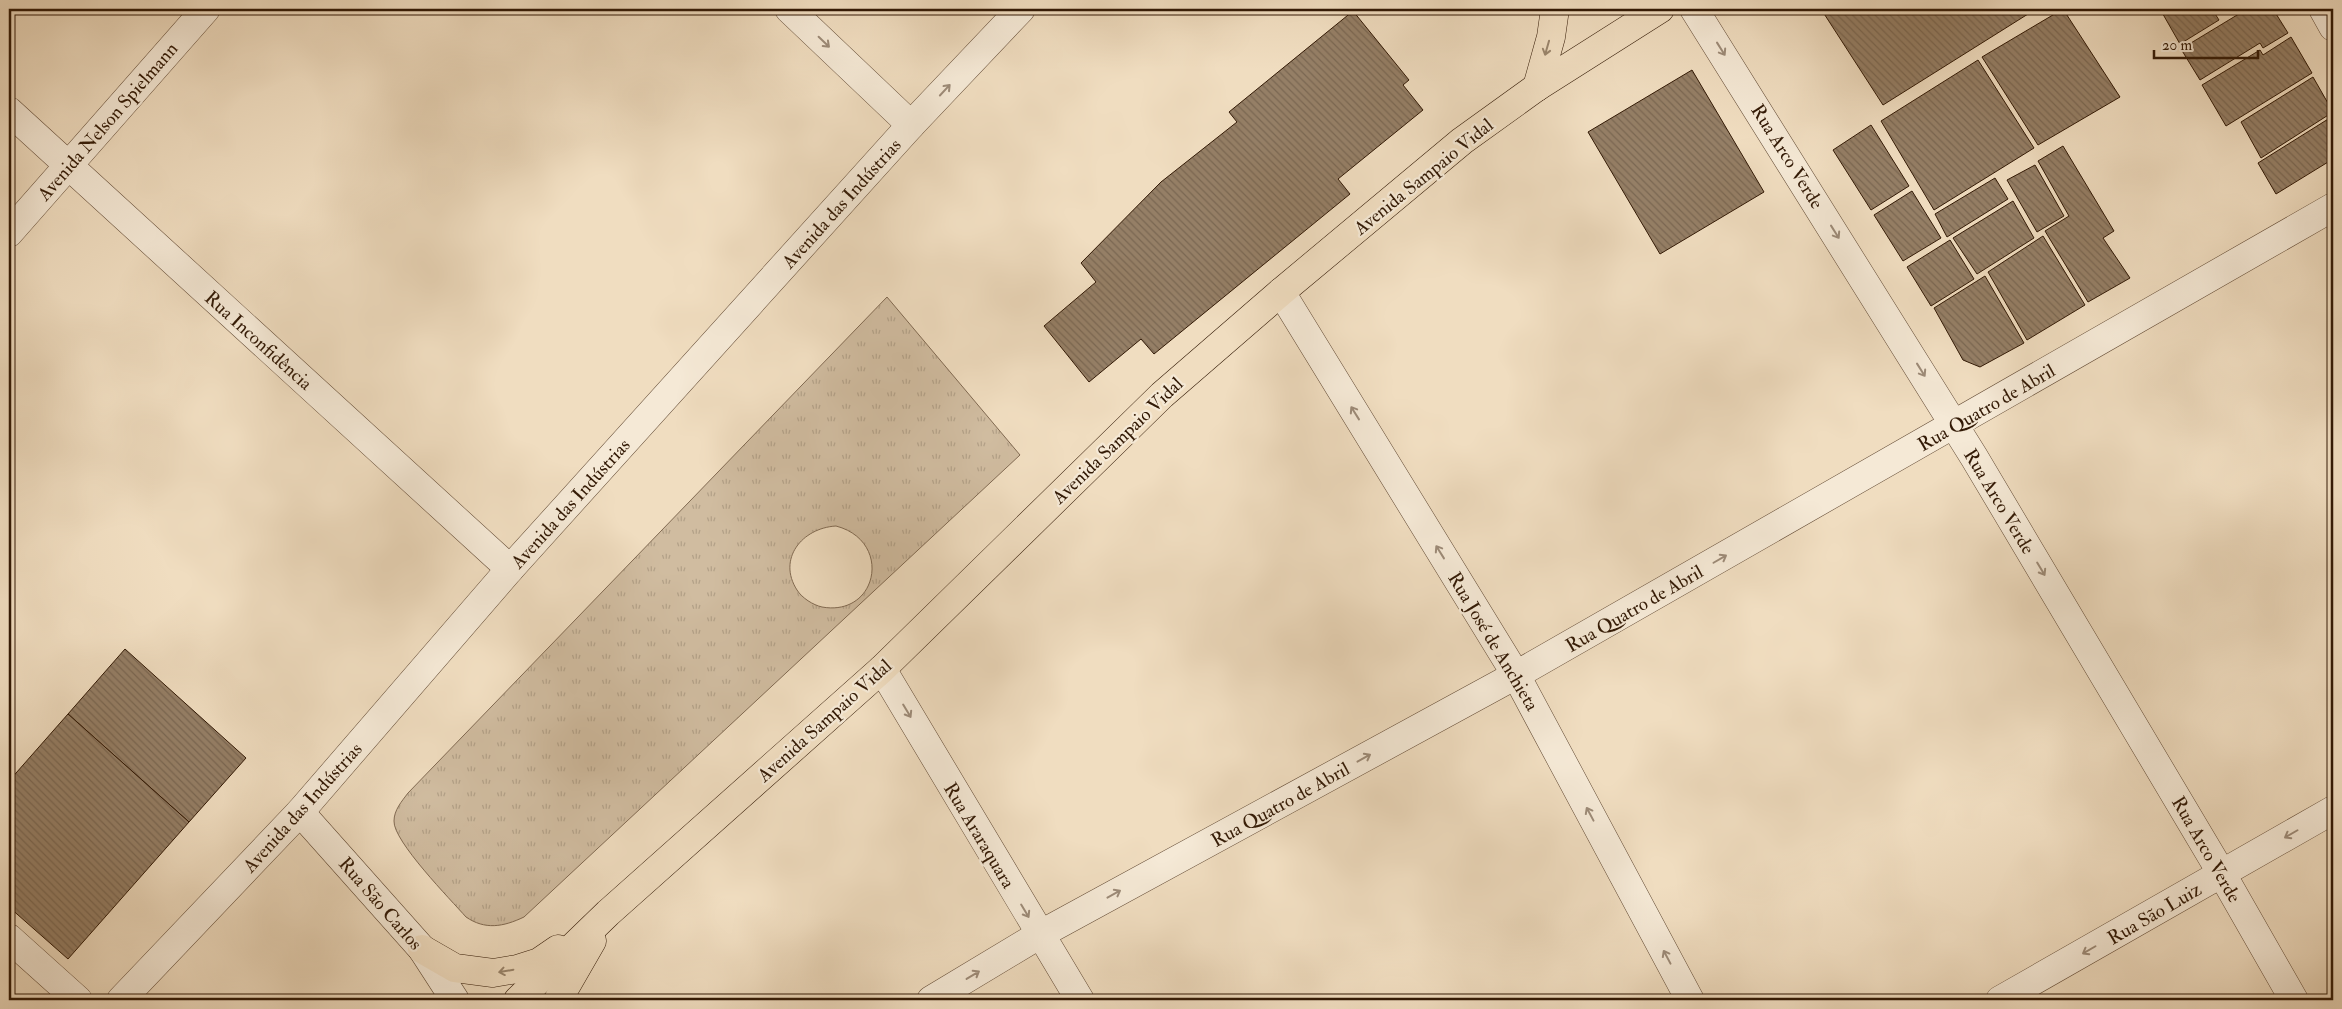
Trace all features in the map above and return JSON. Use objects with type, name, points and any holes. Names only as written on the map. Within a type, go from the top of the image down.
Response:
[{"type":"main road","points":[[1537,87],[1555,9]]},
{"type":"main road","name":"Avenida Sampaio Vidal","points":[[518,1000],[608,913],[882,669],[1162,395],[1281,292],[1462,141],[1537,87],[1660,9]]},
{"type":"main road","points":[[422,949],[455,968],[493,973],[517,969],[539,962],[608,913]]},
{"type":"main road","name":"Avenida Sampaio Vidal","points":[[558,1000],[608,913]]},
{"type":"street","name":"Avenida Nelson Spielmann","points":[[9,233],[206,9]]},
{"type":"street","points":[[789,9],[911,125]]},
{"type":"street","name":"Avenida das Indústrias","points":[[121,1000],[300,812],[510,569],[911,125],[1021,9]]},
{"type":"street","name":"Rua Arco Verde","points":[[1694,9],[1954,426],[2222,874],[2294,1000]]},
{"type":"street","points":[[2323,9],[2333,27]]},
{"type":"street","name":"Rua Inconfidência","points":[[9,111],[510,569]]},
{"type":"street","name":"Rua Quatro de Abril","points":[[931,1000],[1039,935],[1516,675],[1954,426],[2333,207]]},
{"type":"street","name":"Rua José de Anchieta","points":[[1281,292],[1516,675],[1690,1000]]},
{"type":"street","name":"Rua Araraquara","points":[[882,669],[1039,935],[1080,1000]]},
{"type":"street","name":"Rua São Luiz","points":[[2000,1000],[2333,810]]},
{"type":"street","name":"Rua São Carlos","points":[[300,812],[422,949],[455,1000]]},
{"type":"street","points":[[366,884],[431,973],[440,1000]]},
{"type":"street","points":[[9,938],[78,1000]]},
{"type":"green space","points":[[887,297],[1020,455],[524,917],[494,926],[480,924],[466,917],[412,856],[396,830],[395,813],[408,793]],"holes":[[[836,526],[854,534],[866,546],[871,561],[871,576],[866,590],[856,601],[841,607],[822,607],[811,603],[799,593],[792,578],[790,567],[796,547],[813,532],[824,528]]]},
{"type":"building","points":[[1821,9],[2036,9],[1883,105]]},
{"type":"building","points":[[2063,9],[2120,97],[2038,145],[1982,57]]},
{"type":"building","points":[[2160,9],[2212,9],[2219,20],[2180,44]]},
{"type":"building","points":[[2247,9],[2273,9],[2288,33],[2263,48],[2260,43],[2200,80],[2181,49]]},
{"type":"building","points":[[1353,11],[1409,80],[1403,85],[1423,110],[1338,179],[1350,194],[1154,354],[1141,339],[1089,382],[1044,326],[1096,282],[1081,263],[1161,182],[1237,122],[1229,112]]},
{"type":"building","points":[[2291,37],[2312,73],[2226,126],[2202,85],[2260,50],[2263,55]]},
{"type":"building","points":[[1978,60],[2034,148],[1934,210],[1881,121]]},
{"type":"building","points":[[1692,70],[1764,192],[1660,254],[1588,132]]},
{"type":"building","points":[[2313,77],[2333,112],[2261,158],[2241,122]]},
{"type":"building","points":[[2333,116],[2333,159],[2276,194],[2258,163]]},
{"type":"building","points":[[1871,125],[1909,186],[1871,210],[1833,150]]},
{"type":"building","points":[[2063,146],[2114,231],[2103,238],[2130,278],[2088,302],[2045,231],[2069,216],[2038,161]]},
{"type":"building","points":[[2035,165],[2064,216],[2037,232],[2007,180]]},
{"type":"building","points":[[1995,178],[2008,199],[1947,237],[1935,214]]},
{"type":"building","points":[[1912,191],[1941,238],[1903,261],[1874,215]]},
{"type":"building","points":[[2013,201],[2034,238],[1977,274],[1953,238]]},
{"type":"building","points":[[2043,236],[2085,305],[2027,340],[1988,272]]},
{"type":"building","points":[[1950,240],[1974,279],[1931,306],[1907,267]]},
{"type":"building","points":[[1985,276],[2024,343],[1980,367],[1963,360],[1934,308]]},
{"type":"building","points":[[125,649],[246,758],[189,822],[68,714]]},
{"type":"building","points":[[68,714],[189,822],[68,959],[9,907],[9,781]]}]
